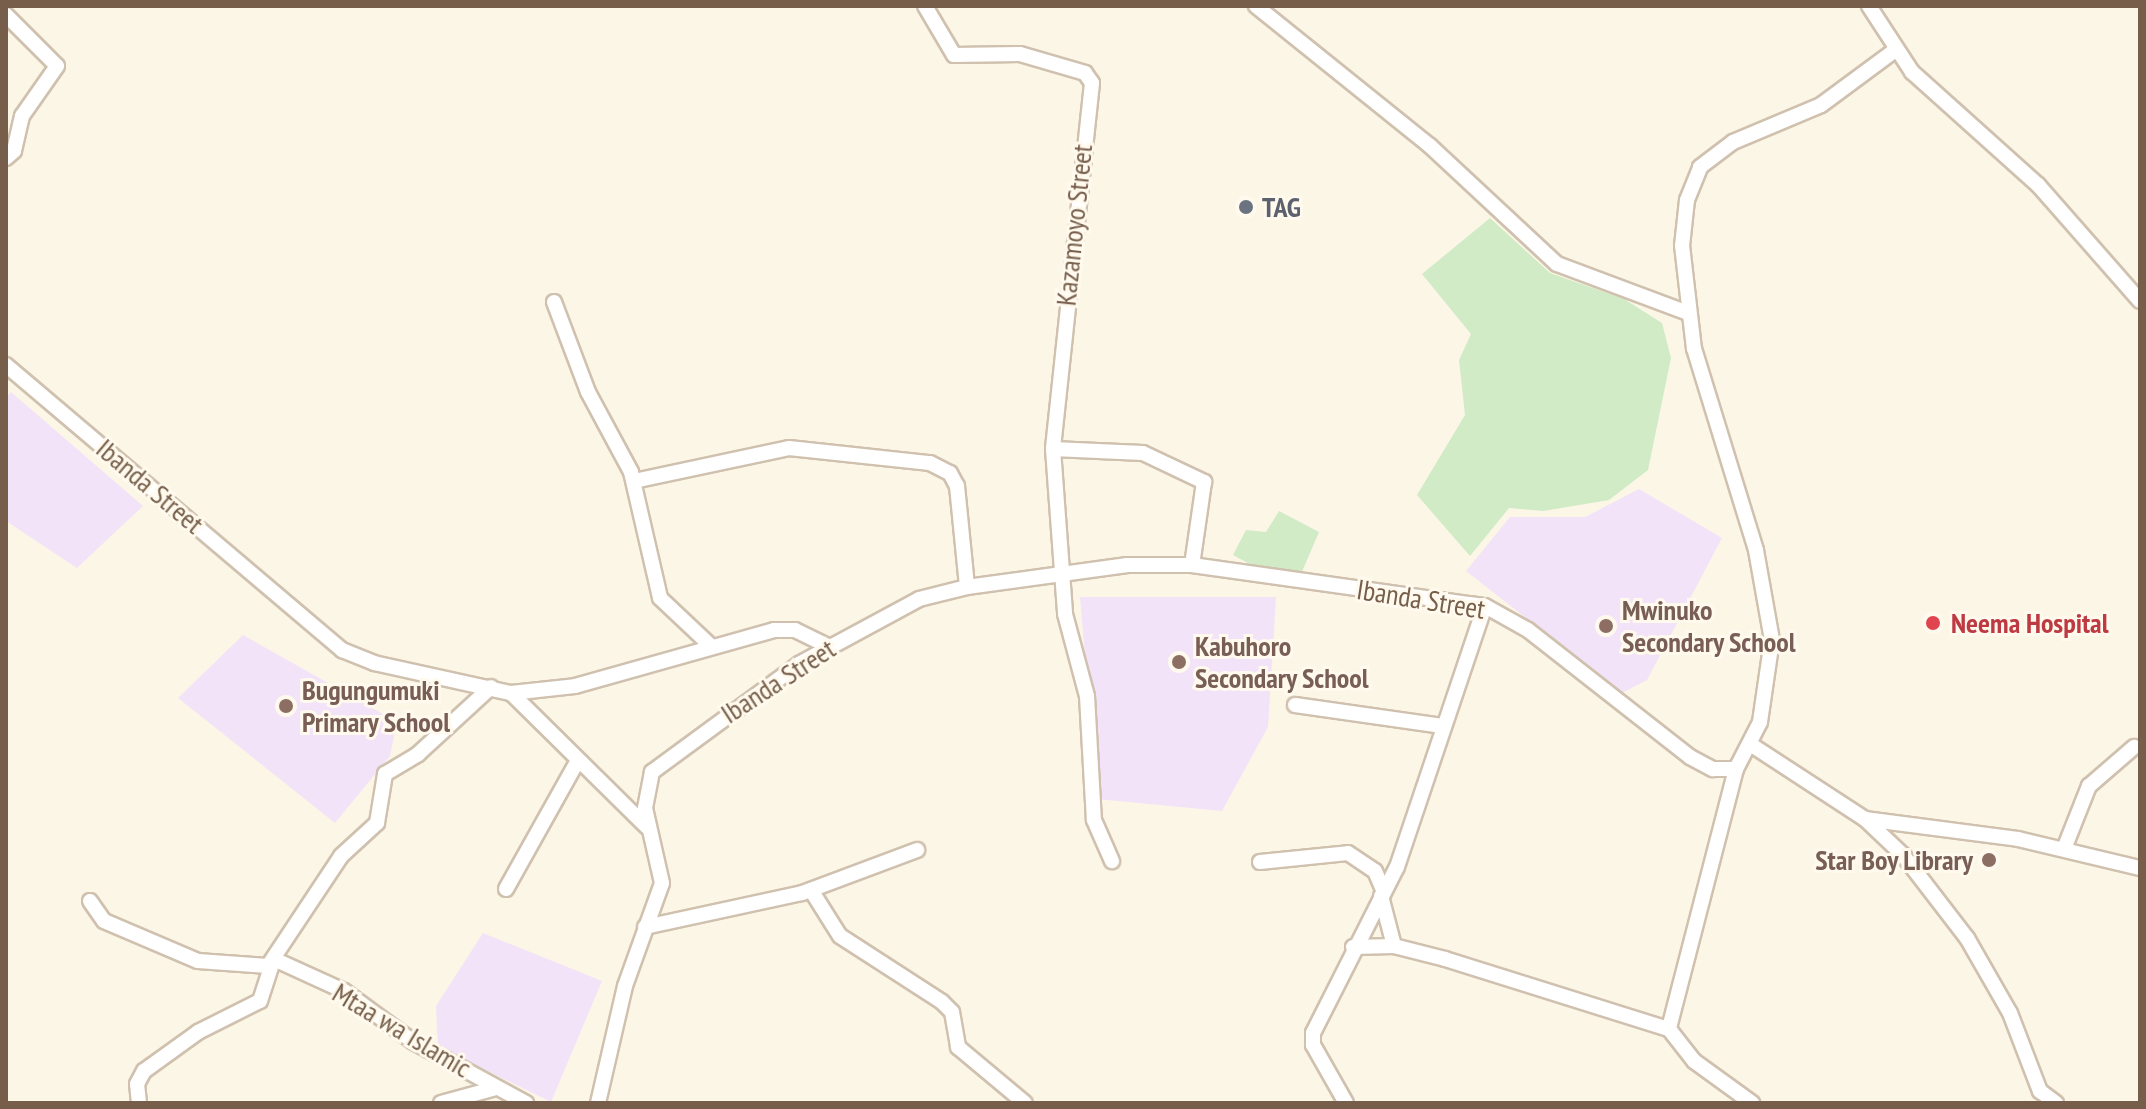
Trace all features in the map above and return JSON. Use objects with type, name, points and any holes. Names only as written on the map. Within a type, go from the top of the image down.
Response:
[{"type":"street","name":"Kazamoyo Street","points":[[925,6],[954,55],[1020,54],[1092,80],[1053,449],[1066,572],[1065,614],[1087,696],[1094,820],[1112,861]]},
{"type":"street","points":[[1256,6],[1430,146],[1557,264],[1688,313]]},
{"type":"street","points":[[1869,6],[1894,51],[2038,185],[2140,301]]},
{"type":"street","points":[[6,15],[57,66],[22,116],[14,151],[6,158]]},
{"type":"street","points":[[1669,1029],[1736,769],[1750,744],[1770,665],[1768,598],[1688,313],[1682,246],[1687,200],[1700,167],[1733,142],[1821,105],[1894,51]]},
{"type":"street","points":[[554,302],[588,392],[634,481],[660,598],[711,646]]},
{"type":"street","name":"Ibanda Street","points":[[6,365],[342,650],[374,663],[511,693]]},
{"type":"street","points":[[634,481],[789,448],[930,463],[950,473],[957,486],[967,587]]},
{"type":"street","points":[[1053,449],[1143,453],[1204,482],[1192,565]]},
{"type":"street","name":"Ibanda Street","points":[[598,1103],[645,927],[662,883],[647,827],[645,789],[652,772],[828,646],[919,599],[967,587],[1066,572],[1192,565],[1485,606],[1528,630],[1690,757],[1713,769],[1736,769]]},
{"type":"street","points":[[1346,1103],[1313,1045],[1313,1033],[1409,835],[1485,606]]},
{"type":"street","points":[[511,693],[575,686],[711,646],[784,629],[828,646]]},
{"type":"street","points":[[139,1103],[137,1084],[144,1071],[198,1032],[260,1001],[274,962],[341,856],[377,823],[385,774],[418,754],[491,687]]},
{"type":"street","points":[[511,693],[647,827]]},
{"type":"street","points":[[1295,705],[1443,726]]},
{"type":"street","points":[[1750,744],[1865,819],[1952,915],[2010,1013],[2040,1091],[2056,1103]]},
{"type":"street","points":[[2064,849],[2089,786],[2134,747]]},
{"type":"street","points":[[506,889],[578,760]]},
{"type":"street","points":[[1865,819],[2064,849],[2140,868]]},
{"type":"street","points":[[645,927],[811,890],[917,850]]},
{"type":"street","points":[[1260,862],[1348,853],[1375,871],[1394,946]]},
{"type":"street","points":[[811,890],[840,936],[942,1002],[952,1012],[958,1047],[1025,1103]]},
{"type":"street","points":[[90,901],[104,921],[198,961],[249,969],[274,962]]},
{"type":"street","points":[[1353,947],[1394,946],[1614,1007],[1669,1029],[1694,1061],[1752,1103]]},
{"type":"street","name":"Mtaa wa Islamic","points":[[274,962],[344,991],[412,1041],[526,1103]]},
{"type":"street","points":[[441,1103],[496,1088]]},
{"type":"shaded area","points":[[11,392],[143,506],[77,568],[6,521],[6,398]]},
{"type":"shaded area","name":"Mwinuko Secondary School","points":[[1639,489],[1722,538],[1647,680],[1622,693],[1466,571],[1510,517],[1585,517]]},
{"type":"shaded area","name":"Kabuhoro Secondary School","points":[[1080,597],[1276,597],[1268,727],[1222,811],[1097,799]]},
{"type":"shaded area","points":[[243,635],[397,722],[390,756],[335,823],[178,698]]},
{"type":"shaded area","points":[[483,933],[602,981],[551,1102],[438,1047],[436,1006]]},
{"type":"green space","points":[[1490,218],[1550,273],[1624,299],[1662,323],[1671,358],[1648,470],[1609,500],[1543,511],[1509,508],[1470,556],[1417,495],[1465,415],[1459,360],[1471,334],[1422,274]]},
{"type":"green space","points":[[1279,511],[1319,532],[1301,574],[1263,571],[1233,555],[1246,530],[1266,532]]},
{"type":"place","name":"TAG","points":[[1246,207]]},
{"type":"place","name":"Neema Hospital","points":[[1933,623]]},
{"type":"place","name":"Mwinuko Secondary School","points":[[1606,626]]},
{"type":"place","name":"Kabuhoro Secondary School","points":[[1179,662]]},
{"type":"place","name":"Bugungumuki Primary School","points":[[286,706]]},
{"type":"place","name":"Star Boy Library","points":[[1989,860]]}]
